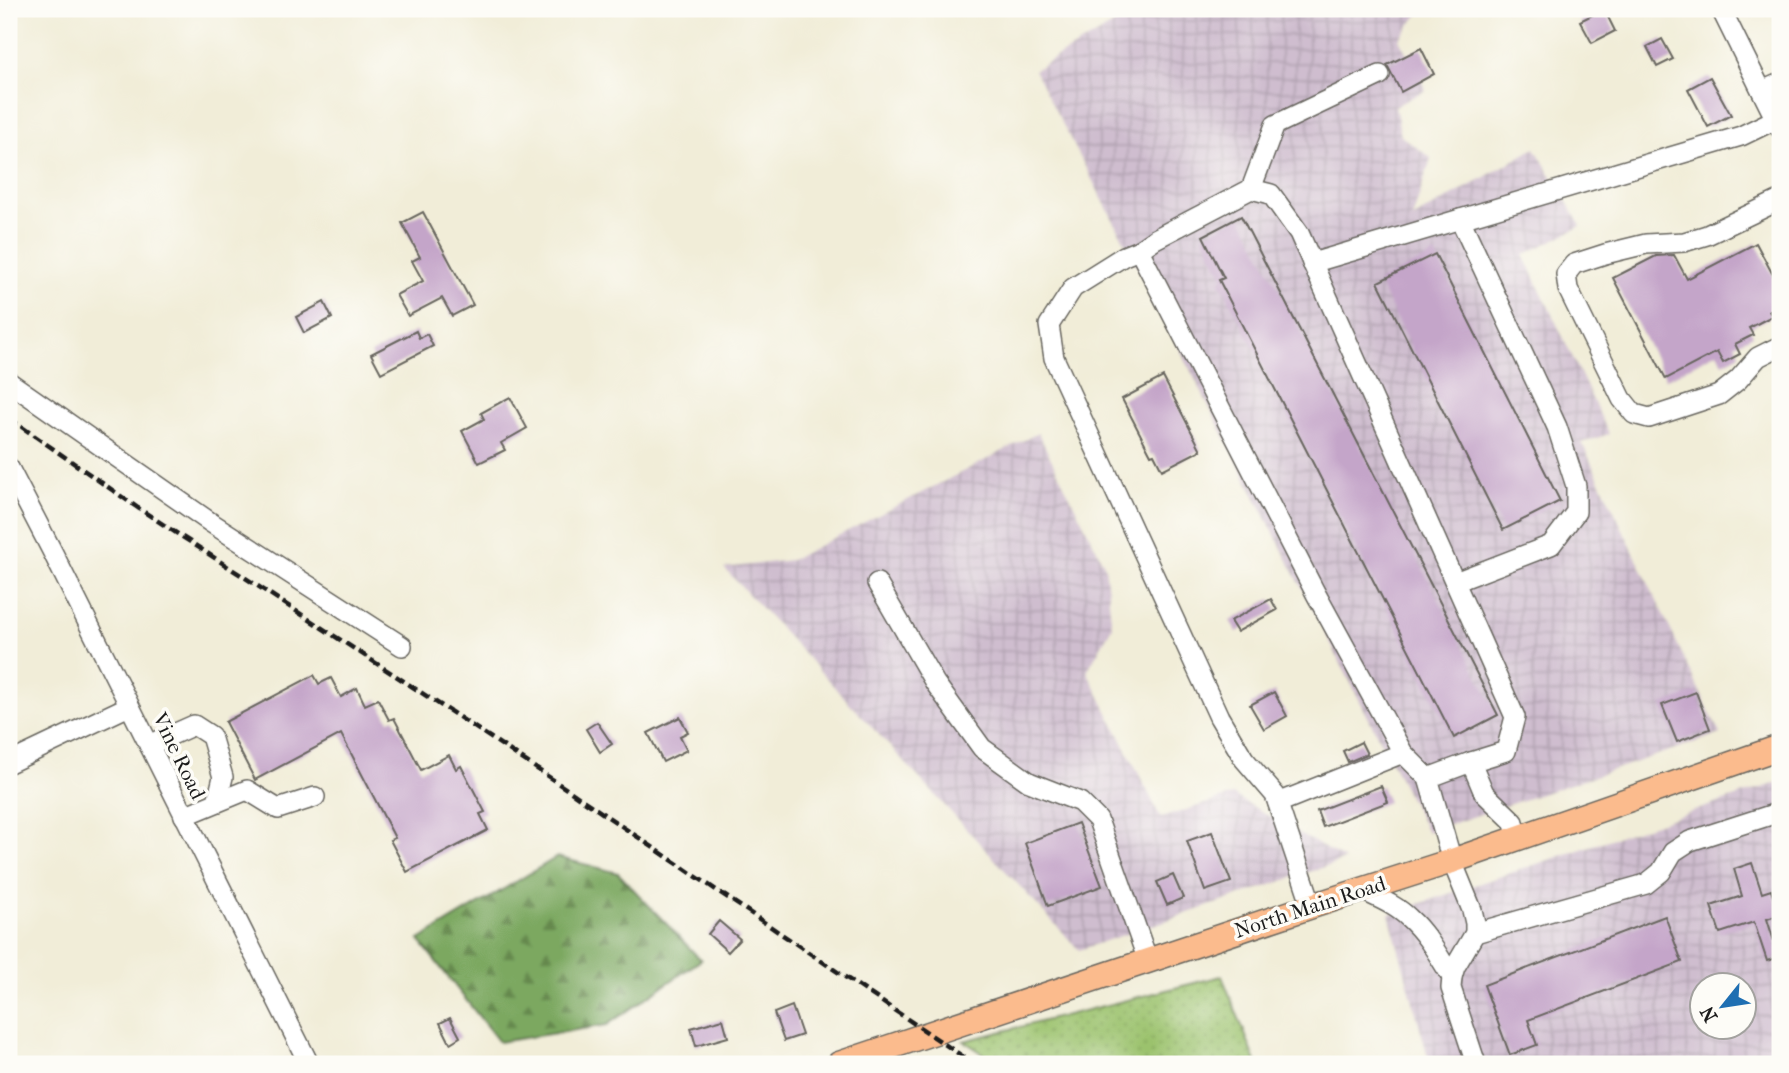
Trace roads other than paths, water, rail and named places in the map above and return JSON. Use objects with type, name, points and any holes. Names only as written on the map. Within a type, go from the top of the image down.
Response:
[{"type":"main road","name":"North Main Road","points":[[839,1064],[1452,861],[1780,747]]},
{"type":"street","points":[[1312,263],[1778,124],[1725,10]]},
{"type":"street","points":[[1251,189],[1275,125],[1380,75]]},
{"type":"street","points":[[1762,91],[1780,83]]},
{"type":"street","points":[[1311,906],[1275,795],[1244,759],[1219,717],[1054,358],[1049,325],[1073,288],[1155,239],[1251,189],[1271,194],[1299,233],[1515,717],[1506,751],[1428,778]]},
{"type":"street","points":[[1779,205],[1695,239],[1646,244],[1574,264],[1566,274],[1569,289],[1622,399],[1634,414],[1649,418],[1719,395],[1738,380],[1758,357],[1780,346]]},
{"type":"street","points":[[1455,582],[1551,545],[1576,512],[1576,486],[1557,427],[1460,219]]},
{"type":"street","points":[[1139,250],[1316,594],[1403,753],[1428,778],[1452,861],[1472,910],[1475,933],[1452,977],[1451,988],[1476,1064]]},
{"type":"street","points":[[9,382],[210,522],[402,646]]},
{"type":"street","name":"Vine Road","points":[[10,472],[309,1064]]},
{"type":"street","points":[[877,583],[935,682],[982,748],[1029,782],[1080,802],[1098,820],[1148,961]]},
{"type":"street","points":[[9,763],[129,706]]},
{"type":"street","points":[[149,746],[194,725],[211,736],[223,778],[218,802]]},
{"type":"street","points":[[1278,803],[1403,753]]},
{"type":"street","points":[[1472,762],[1484,793],[1514,822],[1517,839]]},
{"type":"street","points":[[184,816],[247,790],[278,809],[315,797]]},
{"type":"street","points":[[1475,933],[1646,884],[1661,872],[1673,852],[1690,841],[1780,812]]},
{"type":"street","points":[[1362,890],[1395,907],[1410,919],[1431,944],[1452,977]]},
{"type":"railway","points":[[9,418],[138,508],[491,738],[974,1064]]}]
